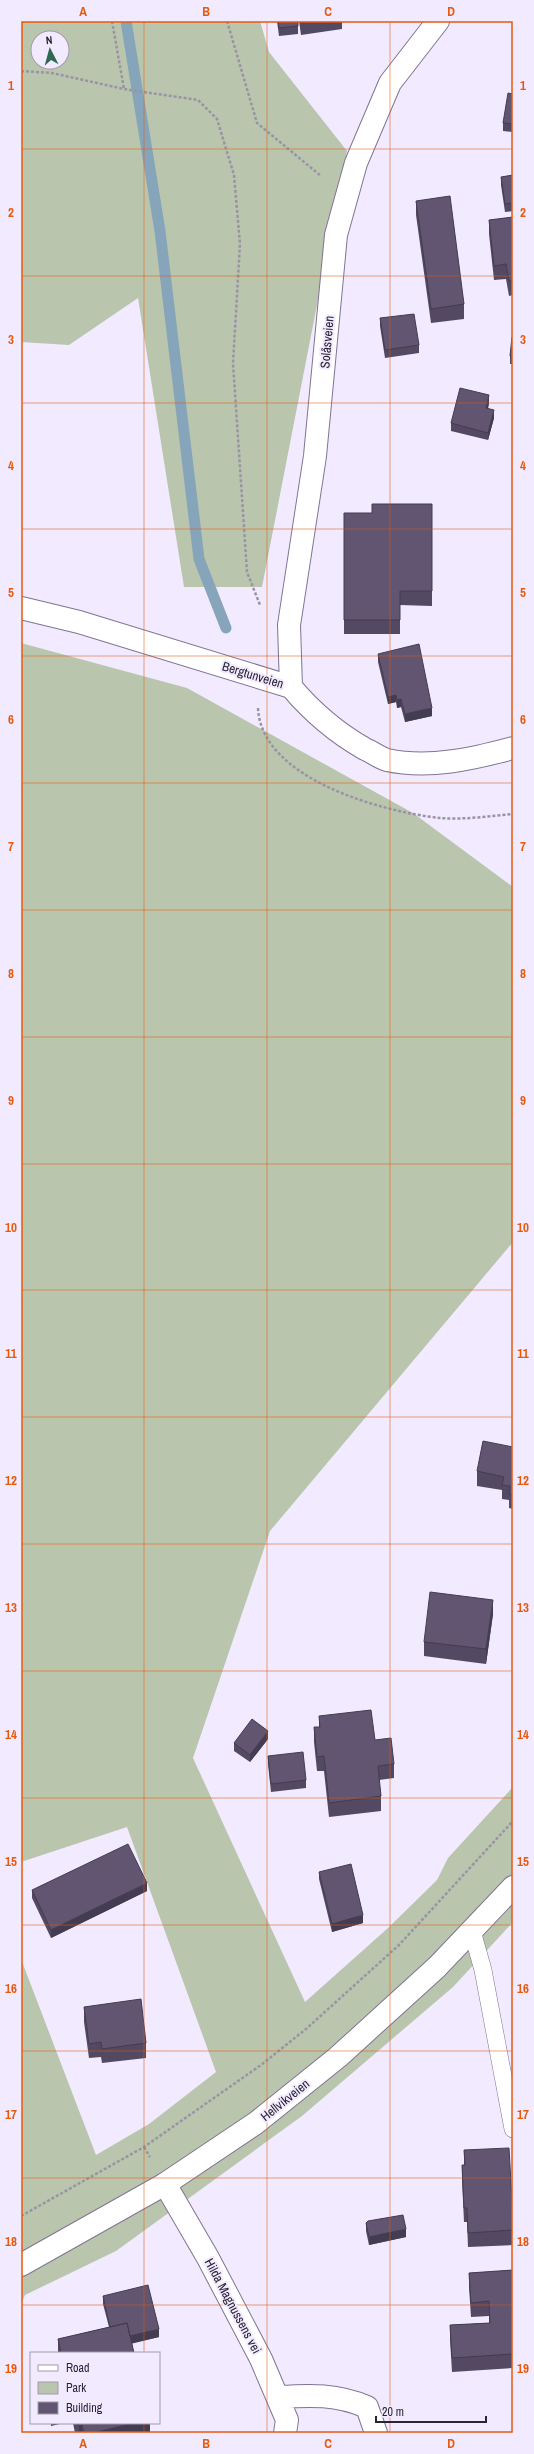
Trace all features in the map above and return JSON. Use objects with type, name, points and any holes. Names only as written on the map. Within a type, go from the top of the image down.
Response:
[{"type":"street","name":"Solåsveien","points":[[291,687],[289,625],[315,456],[336,235],[356,163],[390,83],[438,21]]},
{"type":"street","name":"Bergtunveien","points":[[21,608],[79,622],[291,687],[312,712],[342,736],[385,759],[420,764],[454,762],[513,748]]},
{"type":"street","name":"Hellvikveien","points":[[21,2265],[165,2184],[256,2123],[338,2057],[472,1931],[513,1887]]},
{"type":"street","name":"Hilda Magnussens vei","points":[[165,2184],[208,2258],[279,2397],[287,2420],[285,2433]]},
{"type":"street","points":[[279,2397],[326,2395],[351,2400],[366,2407],[376,2433]]},
{"type":"lane","points":[[472,1931],[483,1970],[513,2128]]},
{"type":"path","points":[[112,21],[124,89]]},
{"type":"path","points":[[227,21],[257,123],[347,198]]},
{"type":"path","points":[[21,71],[52,74],[124,89],[198,100],[217,119],[234,175],[240,244],[233,363],[247,572],[261,610],[289,625]]},
{"type":"path","points":[[21,2216],[144,2147],[261,2065],[300,2034],[399,1945],[513,1821]]},
{"type":"green space","points":[[21,21],[260,21],[269,52],[347,151],[262,587],[184,587],[138,298],[69,345],[21,342]]},
{"type":"green space","points":[[21,643],[187,688],[413,813],[513,887],[513,1242],[270,1531],[193,1758],[305,2002],[388,1928],[437,1880],[448,1858],[513,1787],[513,1922],[453,1987],[302,2116],[116,2251],[25,2295],[21,2304],[21,1959],[96,2155],[149,2124],[216,2072],[127,1827],[21,1862]]},
{"type":"building","points":[[278,21],[298,21],[298,26],[279,28]]},
{"type":"building","points":[[508,93],[513,94],[513,124],[503,123]]},
{"type":"building","points":[[513,175],[513,203],[505,204],[501,177]]},
{"type":"building","points":[[450,196],[464,304],[431,309],[416,201]]},
{"type":"building","points":[[513,217],[513,281],[509,281],[506,264],[494,266],[489,220]]},
{"type":"building","points":[[414,314],[419,345],[385,350],[380,318]]},
{"type":"building","points":[[513,337],[513,357],[510,356]]},
{"type":"building","points":[[460,388],[489,395],[486,408],[494,410],[488,433],[451,423]]},
{"type":"building","points":[[372,504],[432,504],[432,591],[400,591],[400,620],[344,620],[344,513],[372,513]]},
{"type":"building","points":[[419,644],[432,708],[405,714],[401,699],[397,700],[396,695],[388,697],[378,654]]},
{"type":"building","points":[[483,1441],[513,1447],[513,1495],[509,1494],[510,1486],[502,1485],[504,1477],[477,1471]]},
{"type":"building","points":[[430,1592],[493,1600],[486,1649],[424,1642]]},
{"type":"building","points":[[371,1710],[375,1740],[391,1738],[394,1764],[378,1766],[381,1796],[329,1803],[324,1756],[317,1757],[314,1727],[320,1727],[319,1716]]},
{"type":"building","points":[[252,1719],[268,1731],[250,1755],[234,1743]]},
{"type":"building","points":[[303,1752],[306,1780],[271,1784],[268,1756]]},
{"type":"building","points":[[128,1844],[147,1883],[51,1930],[32,1890]]},
{"type":"building","points":[[351,1864],[363,1915],[332,1924],[319,1872]]},
{"type":"building","points":[[141,1999],[146,2043],[102,2049],[101,2042],[89,2044],[84,2007]]},
{"type":"building","points":[[509,2148],[513,2230],[468,2233],[467,2208],[464,2208],[462,2165],[465,2165],[464,2150]]},
{"type":"building","points":[[403,2215],[406,2229],[369,2237],[366,2223],[368,2221]]},
{"type":"building","points":[[513,2270],[513,2354],[452,2358],[450,2325],[490,2323],[489,2301],[471,2303],[469,2273]]},
{"type":"building","points":[[148,2285],[159,2329],[130,2336],[127,2323],[110,2327],[103,2296]]},
{"type":"building","points":[[127,2323],[134,2352],[61,2352],[58,2339]]},
{"type":"building","points":[[78,2424],[130,2424],[93,2433],[84,2433],[82,2425],[79,2426]]},
{"type":"waterway","points":[[126,21],[160,231],[199,559],[226,628]]}]
